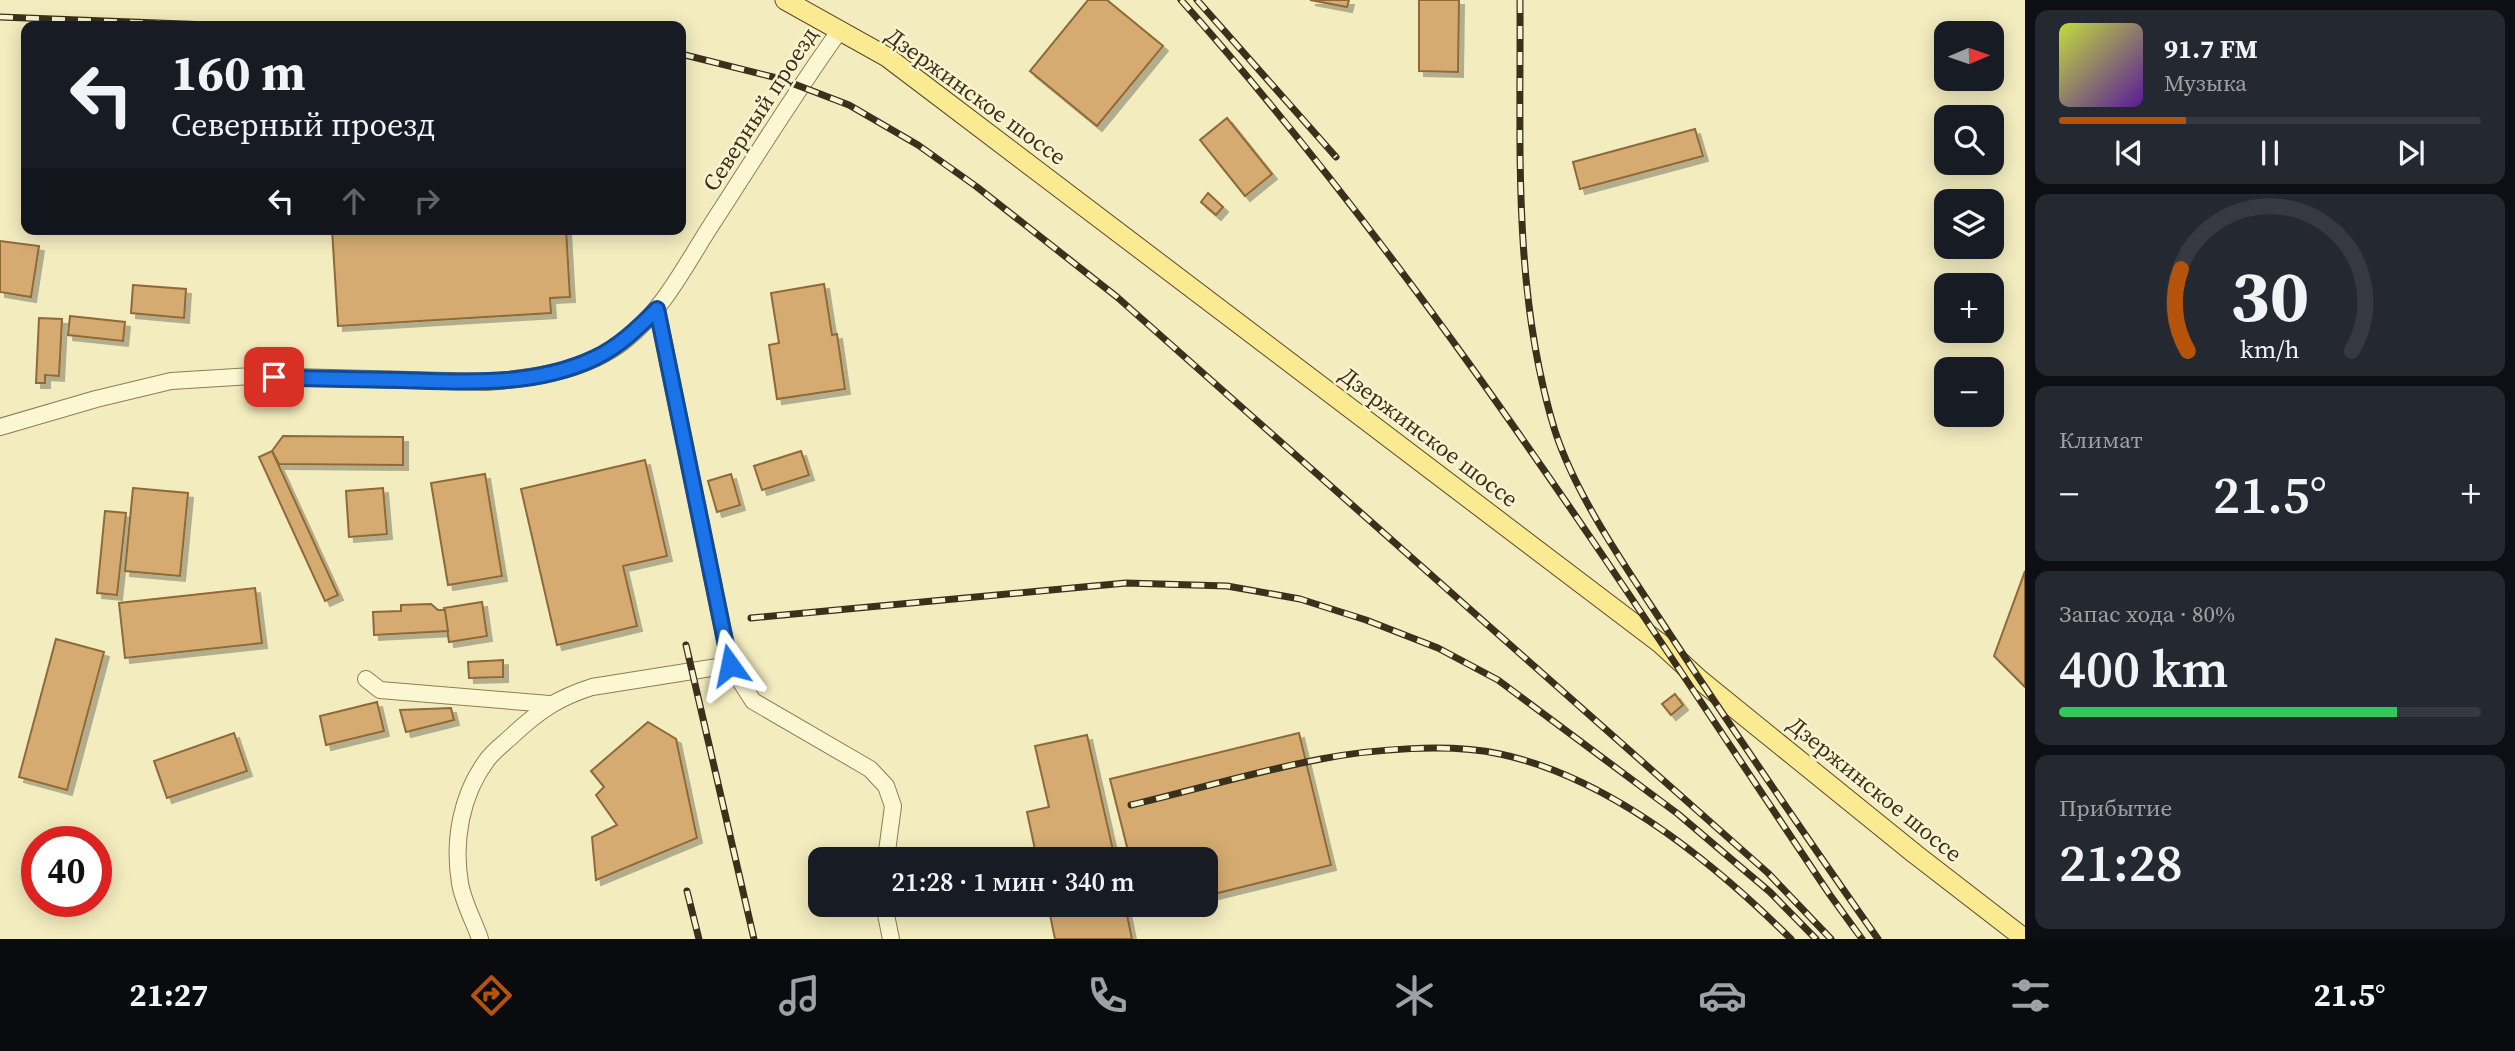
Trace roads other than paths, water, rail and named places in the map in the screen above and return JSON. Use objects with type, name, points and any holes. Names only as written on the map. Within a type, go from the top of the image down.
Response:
[{"type":"main road","name":"Дзержинское шоссе","points":[[785,0],[887,57],[928,88],[1661,644],[1722,697],[2025,939]]},
{"type":"street","name":"Северный проезд","points":[[0,427],[96,399],[171,381],[252,376],[487,382],[524,379],[561,371],[595,358],[623,341],[657,309],[799,87],[840,30]]},
{"type":"street","points":[[657,309],[730,665],[753,701],[870,769],[886,786],[893,806],[888,847]]},
{"type":"street","points":[[480,939],[460,885],[458,838],[465,801],[487,759],[549,704],[592,687],[730,665]]},
{"type":"street","points":[[366,679],[380,690],[549,704]]},
{"type":"street","points":[[886,917],[891,939]]},
{"type":"railway","points":[[1181,0],[1271,105],[1357,213],[1440,324],[1599,550],[1862,939]]},
{"type":"railway","points":[[1197,0],[1336,157]]},
{"type":"railway","points":[[1520,0],[1520,163],[1525,271],[1541,378],[1555,431],[1590,509],[1638,586],[1878,939]]},
{"type":"railway","points":[[0,17],[105,21]]},
{"type":"railway","points":[[686,55],[781,79],[849,105],[918,145],[977,187],[1117,297],[1768,873],[1831,939]]},
{"type":"railway","points":[[751,618],[1126,583],[1227,586],[1300,599],[1366,620],[1438,648],[1498,680],[1678,814],[1770,892],[1816,939]]},
{"type":"railway","points":[[686,645],[754,939]]},
{"type":"railway","points":[[1131,805],[1342,755],[1435,748],[1500,754],[1541,765],[1581,782],[1658,827],[1728,881],[1791,939]]},
{"type":"railway","points":[[687,891],[699,939]]}]
